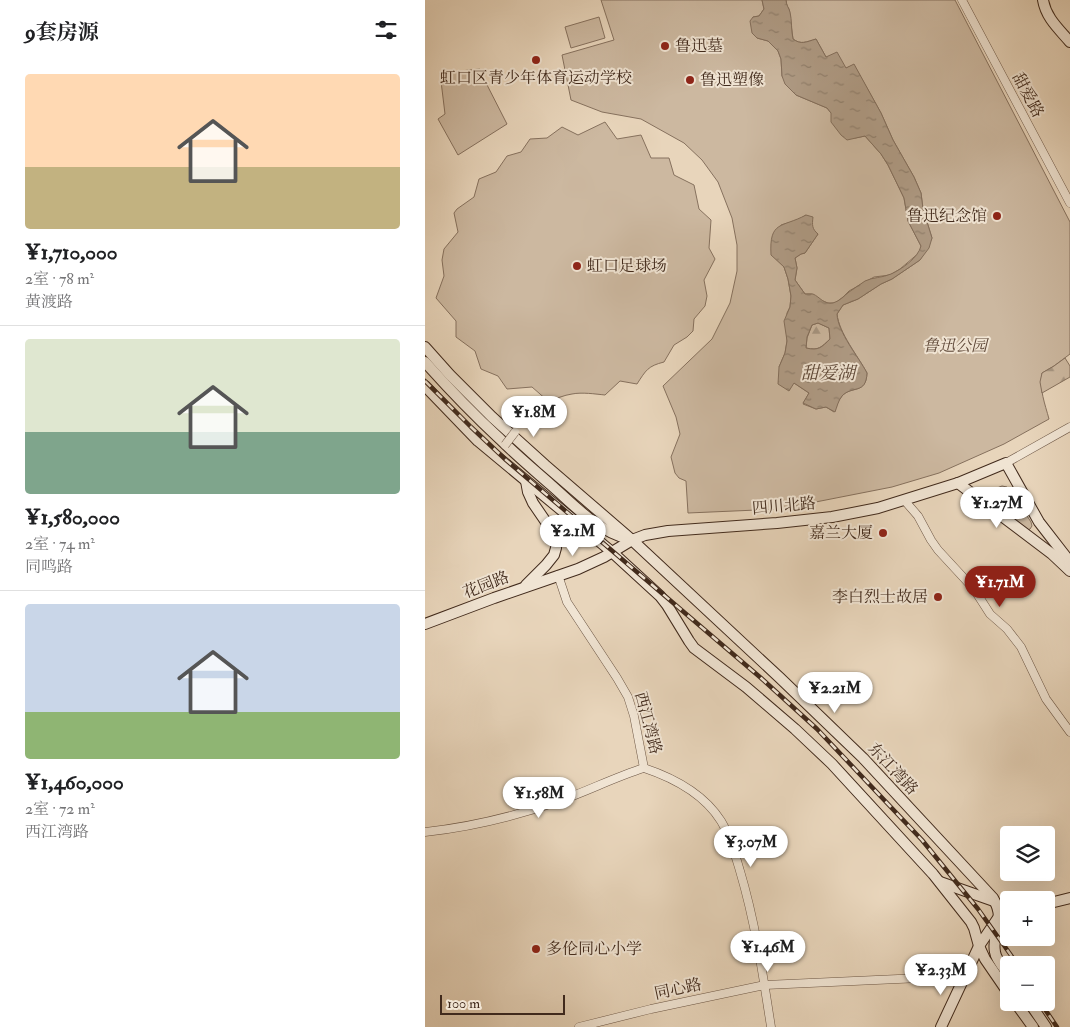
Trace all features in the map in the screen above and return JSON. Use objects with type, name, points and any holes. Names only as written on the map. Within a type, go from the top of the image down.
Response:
[{"type":"main road","points":[[1043,0],[1047,13],[1053,23],[1070,42]]},
{"type":"main road","name":"东江湾路","points":[[425,347],[492,417],[632,540],[863,758],[1000,909]]},
{"type":"main road","name":"东江湾路","points":[[425,362],[501,441],[587,517],[605,531],[632,540]]},
{"type":"main road","points":[[425,386],[478,441],[612,552],[664,600],[691,645],[746,687],[801,734],[832,764],[940,882],[972,924],[982,953],[1000,982]]},
{"type":"main road","points":[[1006,463],[1039,522],[1070,562]]},
{"type":"main road","name":"四川北路","points":[[612,552],[632,540],[645,535],[668,531],[832,517],[878,508],[959,483],[1006,463]]},
{"type":"main road","points":[[524,587],[547,565],[557,548],[557,538],[533,503],[526,481]]},
{"type":"main road","points":[[959,483],[1052,554],[1070,571]]},
{"type":"main road","points":[[1028,537],[1035,539],[1041,536],[1039,522]]},
{"type":"main road","name":"花园路","points":[[425,624],[558,576],[596,561],[612,552]]},
{"type":"main road","points":[[940,882],[995,902]]},
{"type":"main road","points":[[1055,902],[1070,898]]},
{"type":"main road","points":[[941,1027],[979,946],[1000,919]]},
{"type":"main road","points":[[1000,926],[994,945],[995,953],[1000,963]]},
{"type":"main road","points":[[979,946],[1000,964]]},
{"type":"main road","points":[[1021,1011],[1033,1027]]},
{"type":"main road","points":[[1035,1011],[1046,1027]]},
{"type":"street","name":"甜爱路","points":[[962,0],[1070,203]]},
{"type":"street","points":[[1006,463],[1070,427]]},
{"type":"street","points":[[505,445],[515,432]]},
{"type":"street","points":[[905,501],[917,516],[938,550],[974,589],[990,614],[1007,629],[1021,647],[1046,699],[1070,732]]},
{"type":"street","name":"西江湾路","points":[[558,576],[567,602],[628,697],[634,716],[644,768],[671,778],[703,800],[721,821],[727,833],[743,880],[760,956],[771,1027]]},
{"type":"street","points":[[425,832],[460,827],[558,802],[644,768]]},
{"type":"street","name":"同心路","points":[[579,1027],[651,1009],[765,985],[965,976]]},
{"type":"green space","name":"鲁迅公园","points":[[601,0],[762,0],[764,9],[759,16],[753,17],[757,38],[768,41],[778,51],[781,59],[782,76],[796,95],[827,108],[855,138],[865,136],[888,165],[904,198],[908,221],[921,246],[920,252],[890,275],[874,277],[849,291],[835,303],[828,303],[812,294],[805,294],[795,280],[797,268],[795,258],[805,253],[818,234],[814,231],[806,215],[798,220],[781,225],[778,261],[784,267],[791,296],[790,307],[787,313],[785,353],[779,367],[794,383],[809,393],[803,404],[816,409],[826,407],[834,412],[842,396],[858,389],[864,384],[867,373],[845,337],[837,314],[843,305],[858,299],[920,260],[932,238],[923,209],[921,193],[914,177],[854,65],[846,68],[826,57],[816,39],[801,42],[793,39],[786,0],[955,0],[1070,222],[1070,354],[1042,373],[1042,391],[1049,419],[1004,444],[939,473],[892,487],[780,509],[688,513],[686,481],[679,478],[675,473],[671,457],[680,434],[676,417],[663,386],[712,339],[730,303],[737,271],[737,245],[732,218],[718,182],[702,160],[684,143],[641,119],[602,112],[571,100],[562,55],[614,40]]},
{"type":"green space","points":[[599,17],[605,38],[571,48],[565,27]]},
{"type":"green space","points":[[480,69],[507,124],[458,155],[438,119],[445,114],[440,73]]},
{"type":"green space","name":"虹口足球场","points":[[605,122],[617,139],[641,135],[651,158],[669,158],[674,175],[694,185],[699,209],[711,220],[709,248],[715,259],[704,280],[707,296],[705,306],[694,319],[693,331],[674,345],[664,362],[648,369],[637,384],[620,381],[605,395],[576,393],[548,401],[532,387],[507,389],[498,376],[481,369],[475,351],[456,337],[456,321],[436,298],[444,276],[442,260],[444,249],[458,232],[454,213],[474,197],[479,179],[496,172],[507,156],[521,152],[530,139],[547,138],[562,127],[578,135]]},
{"type":"green space","points":[[818,323],[829,328],[830,339],[819,348],[806,348],[807,338],[812,325]]},
{"type":"green space","points":[[1065,358],[1070,366],[1070,377],[1042,393],[1040,382],[1042,373]]},
{"type":"green space","points":[[1002,486],[1010,490],[1031,522],[1032,526],[1030,529],[1028,530],[995,506],[993,500],[994,491]]},
{"type":"water","name":"甜爱湖","points":[[762,0],[786,0],[791,15],[793,39],[806,42],[816,39],[826,57],[837,52],[846,68],[854,64],[914,177],[921,193],[923,209],[932,238],[929,248],[920,260],[858,299],[843,305],[837,314],[845,337],[867,373],[866,380],[861,387],[842,396],[835,412],[826,407],[816,409],[803,403],[809,393],[794,383],[789,391],[778,384],[779,367],[785,353],[787,341],[784,321],[790,307],[791,296],[784,267],[771,255],[772,236],[775,230],[806,215],[813,217],[813,227],[818,234],[805,253],[795,258],[797,268],[795,280],[805,294],[813,294],[830,303],[840,300],[865,281],[888,275],[900,269],[917,255],[921,246],[908,221],[904,198],[881,154],[865,136],[847,140],[831,122],[831,113],[827,108],[796,95],[785,84],[778,51],[768,41],[757,38],[752,33],[750,21],[753,17],[759,16],[764,9]],"holes":[[[818,323],[829,328],[830,339],[825,344],[817,349],[806,348],[807,337],[812,325]]]},
{"type":"railway","points":[[425,381],[506,460],[761,678],[817,729],[922,840],[978,909],[1012,956]]},
{"type":"railway","points":[[1046,1011],[1057,1027]]},
{"type":"place","name":"鲁迅墓","points":[[665,46]]},
{"type":"place","name":"虹口区青少年体育运动学校","points":[[536,60]]},
{"type":"place","name":"鲁迅塑像","points":[[690,80]]},
{"type":"place","name":"鲁迅纪念馆","points":[[997,216]]},
{"type":"place","name":"虹口足球场","points":[[577,266]]},
{"type":"place","name":"嘉兰大厦","points":[[883,533]]},
{"type":"place","name":"李白烈士故居","points":[[938,597]]},
{"type":"place","name":"多伦同心小学","points":[[536,949]]}]
